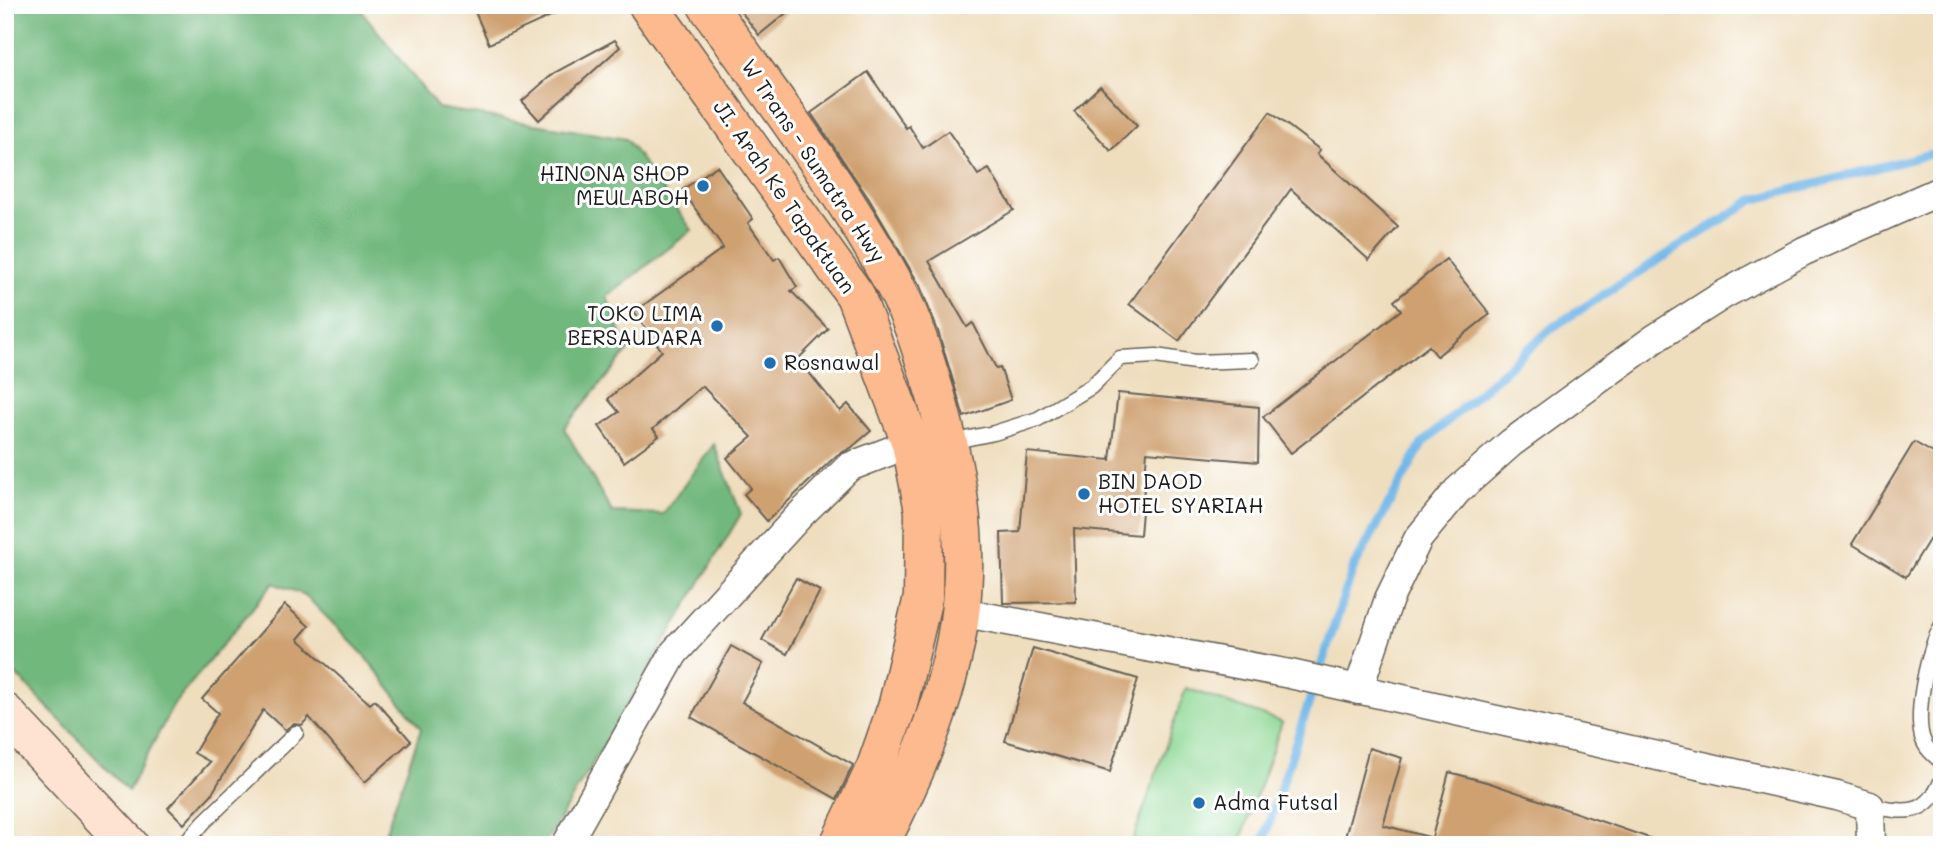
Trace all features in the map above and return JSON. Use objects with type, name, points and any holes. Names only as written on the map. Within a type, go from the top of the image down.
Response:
[{"type":"highway","name":"JI. Arah Ke Tapaktuan","points":[[648,5],[855,295],[911,443],[923,511],[923,597],[898,704],[876,767],[839,845]]},
{"type":"highway","name":"W Trans - Sumatra Hwy","points":[[707,5],[840,193],[894,284],[921,346],[949,442],[957,483],[963,572],[960,612],[944,690],[911,779],[879,845]]},
{"type":"street","points":[[1350,688],[1418,539],[1457,491],[1511,443],[1654,339],[1723,295],[1804,251],[1942,190]]},
{"type":"street","points":[[566,845],[674,653],[799,516],[849,467],[911,443]]},
{"type":"street","points":[[960,612],[1290,674],[1837,796],[1870,806],[1871,845]]},
{"type":"street","points":[[5,713],[129,845]]},
{"type":"lane","points":[[949,442],[994,433],[1038,419],[1091,387],[1120,358],[1156,356],[1195,362],[1252,360]]},
{"type":"lane","points":[[1942,625],[1925,672],[1921,708],[1921,734],[1926,746],[1942,762]]},
{"type":"lane","points":[[185,844],[296,733]]},
{"type":"lane","points":[[1870,806],[1889,810],[1914,810],[1927,804],[1936,795],[1942,779]]},
{"type":"green space","points":[[5,5],[357,5],[438,108],[626,139],[692,230],[607,297],[628,351],[564,428],[612,512],[663,514],[714,444],[741,514],[544,845],[381,845],[421,729],[365,656],[305,595],[273,583],[174,704],[128,791],[5,663]]},
{"type":"green space","name":"Adma Futsal","points":[[1186,688],[1282,722],[1239,845],[1131,845]]},
{"type":"building","points":[[472,5],[575,5],[489,44]]},
{"type":"building","points":[[736,5],[796,5],[759,35]]},
{"type":"building","points":[[615,40],[620,47],[539,120],[522,101],[554,73]]},
{"type":"building","points":[[868,72],[923,148],[948,131],[978,175],[989,169],[1014,210],[929,261],[967,327],[973,323],[996,368],[1000,367],[1011,400],[964,417],[938,331],[920,286],[869,199],[811,113]]},
{"type":"building","points":[[1100,86],[1137,126],[1111,151],[1074,111]]},
{"type":"building","points":[[1270,112],[1320,150],[1317,154],[1398,227],[1369,260],[1291,189],[1179,341],[1129,304]]},
{"type":"building","points":[[717,166],[753,219],[748,223],[774,260],[779,257],[797,287],[791,291],[828,329],[798,359],[840,411],[848,404],[871,431],[851,448],[837,455],[767,521],[744,494],[751,488],[727,458],[752,437],[702,386],[653,429],[659,436],[624,462],[599,426],[619,412],[608,399],[662,351],[634,312],[723,248],[682,190]]},
{"type":"building","points":[[1446,259],[1490,314],[1437,356],[1429,346],[1291,453],[1263,417],[1401,310],[1394,301]]},
{"type":"building","points":[[1118,393],[1259,407],[1258,462],[1147,452],[1140,535],[1074,529],[1076,602],[1003,603],[1001,533],[1020,532],[1027,452],[1110,460]]},
{"type":"building","points":[[1914,442],[1942,458],[1942,519],[1906,577],[1852,544]]},
{"type":"building","points":[[796,578],[820,591],[787,654],[762,640]]},
{"type":"building","points":[[285,605],[309,626],[298,639],[370,704],[375,700],[411,741],[365,782],[309,717],[302,725],[293,724],[285,730],[263,710],[211,795],[184,824],[168,808],[210,762],[194,753],[218,713],[202,699]]},
{"type":"building","points":[[731,646],[763,664],[742,702],[853,765],[837,799],[691,717]]},
{"type":"building","points":[[1033,648],[1138,679],[1110,772],[1005,741]]},
{"type":"building","points":[[1369,748],[1402,758],[1383,825],[1429,837],[1428,845],[1343,845]]},
{"type":"building","points":[[1449,772],[1490,783],[1658,841],[1658,845],[1430,845]]},
{"type":"waterway","points":[[1262,845],[1353,569],[1422,444],[1553,327],[1753,200],[1942,151]]},
{"type":"place","name":"HINONA SHOP MEULABOH","points":[[703,186]]},
{"type":"place","name":"TOKO LIMA BERSAUDARA","points":[[717,326]]},
{"type":"place","name":"Rosnawal","points":[[770,363]]},
{"type":"place","name":"BIN DAOD HOTEL SYARIAH","points":[[1084,494]]},
{"type":"place","name":"Adma Futsal","points":[[1199,803]]}]
